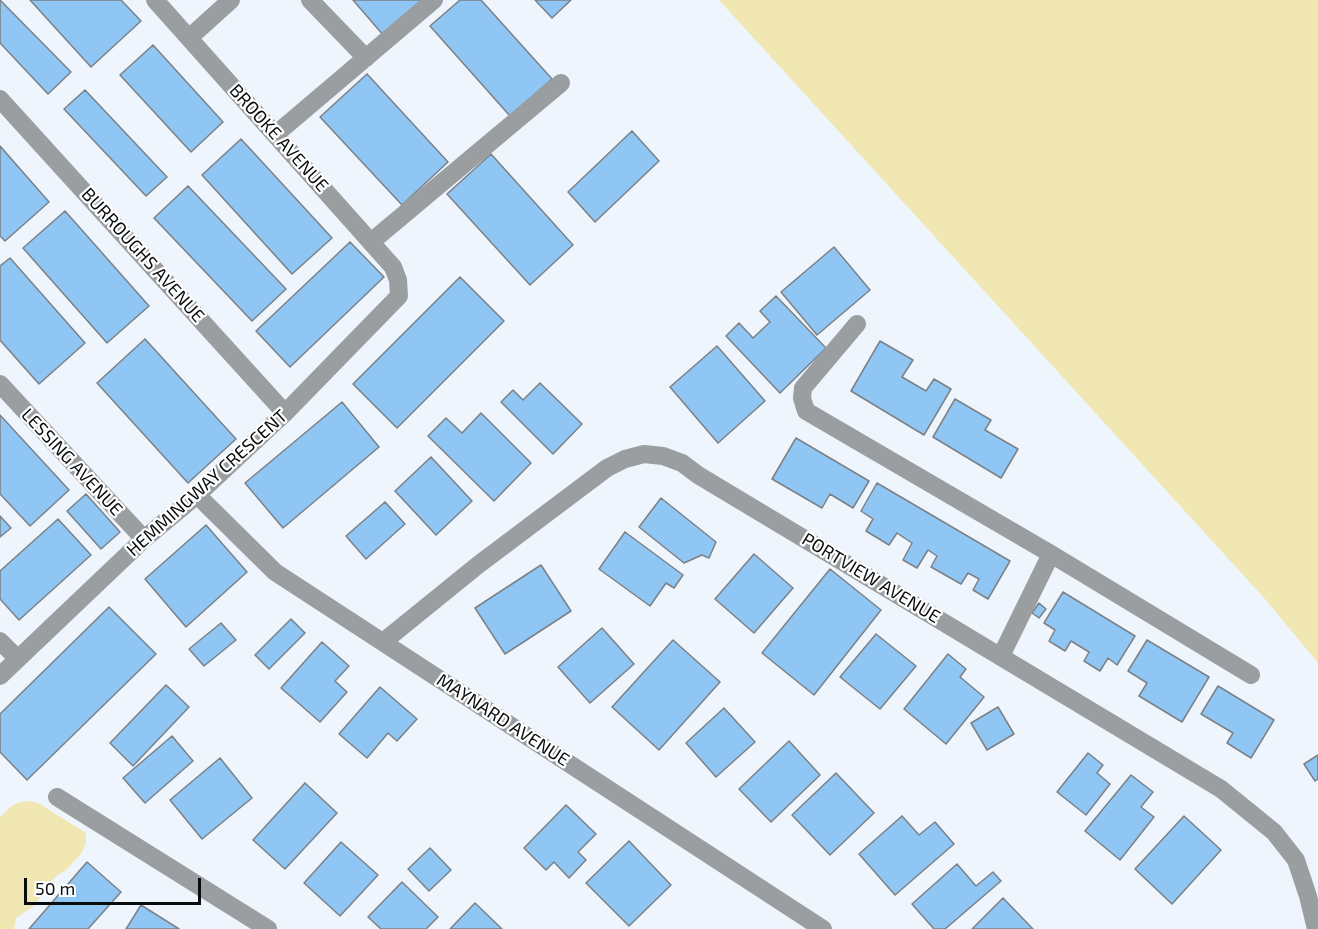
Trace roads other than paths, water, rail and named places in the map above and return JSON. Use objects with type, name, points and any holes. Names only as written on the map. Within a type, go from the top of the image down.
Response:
[{"type":"street","name":"BROOKE AVENUE","points":[[155,0],[393,267],[398,280]]},
{"type":"street","points":[[189,38],[231,0]]},
{"type":"street","points":[[310,0],[366,58]]},
{"type":"street","points":[[276,134],[434,0]]},
{"type":"street","points":[[371,242],[561,82]]},
{"type":"street","name":"BURROUGHS AVENUE","points":[[0,99],[285,413]]},
{"type":"street","name":"HEMMINGWAY CRESCENT","points":[[0,676],[144,539],[197,495],[285,413],[399,296],[398,280]]},
{"type":"street","points":[[857,324],[803,388],[802,398],[806,411],[1051,554],[1251,675]]},
{"type":"street","name":"LESSING AVENUE","points":[[0,384],[144,539]]},
{"type":"street","name":"PORTVIEW AVENUE","points":[[384,642],[478,565],[607,468],[625,459],[644,454],[663,456],[682,463],[698,475],[1221,789],[1274,832],[1296,860],[1316,929]]},
{"type":"street","name":"MAYNARD AVENUE","points":[[197,495],[274,572],[823,929]]},
{"type":"street","points":[[1000,656],[1051,554]]},
{"type":"street","points":[[0,640],[18,659]]},
{"type":"street","points":[[57,797],[268,929]]}]
